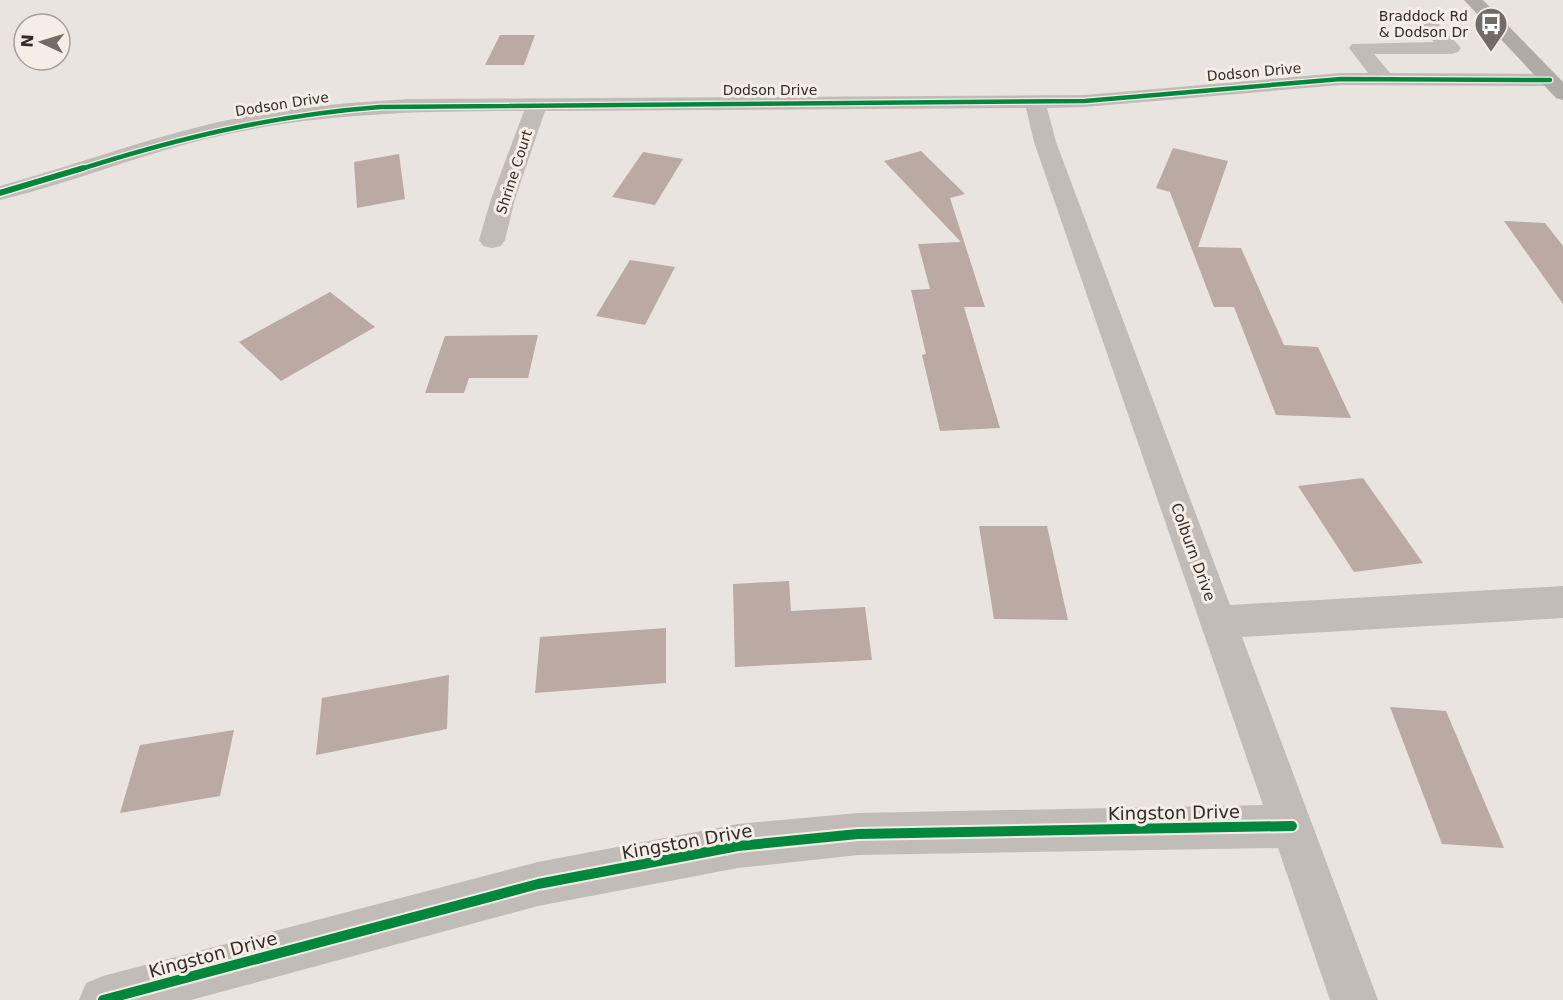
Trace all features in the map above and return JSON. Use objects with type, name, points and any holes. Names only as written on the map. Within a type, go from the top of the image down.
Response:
[{"type":"main road","points":[[1473,0],[1556,87]]},
{"type":"street","points":[[1383,78],[1359,48],[1451,48],[1425,21]]},
{"type":"street","name":"Dodson Drive","points":[[0,193],[180,139],[292,115],[409,105],[1035,102],[1130,97],[1285,82],[1383,78],[1556,87]]},
{"type":"street","name":"Colburn Drive","points":[[1035,102],[1045,142],[1354,1000]]},
{"type":"street","name":"Shrine Court","points":[[492,240],[503,199],[537,104]]},
{"type":"street","points":[[1218,622],[1563,602]]},
{"type":"street","name":"Kingston Drive","points":[[104,1000],[538,884],[738,846],[858,834],[1292,826]]},
{"type":"building","points":[[500,35],[535,35],[524,65],[485,65]]},
{"type":"building","points":[[1173,148],[1228,161],[1198,247],[1241,248],[1284,345],[1318,347],[1351,418],[1276,415],[1234,307],[1214,307],[1170,192],[1156,188]]},
{"type":"building","points":[[921,151],[965,194],[950,198],[985,307],[964,307],[1000,428],[940,431],[922,355],[926,354],[911,290],[930,289],[918,244],[961,242],[884,161]]},
{"type":"building","points":[[643,152],[683,159],[655,205],[612,197]]},
{"type":"building","points":[[399,154],[405,199],[357,208],[354,162]]},
{"type":"building","points":[[1504,221],[1545,223],[1563,246],[1563,304]]},
{"type":"building","points":[[630,260],[675,267],[645,325],[596,316]]},
{"type":"building","points":[[330,292],[375,327],[281,381],[239,342]]},
{"type":"building","points":[[538,335],[528,378],[469,378],[464,393],[425,393],[445,336]]},
{"type":"building","points":[[1363,478],[1423,563],[1354,572],[1298,486]]},
{"type":"building","points":[[979,526],[1047,526],[1068,620],[994,619]]},
{"type":"building","points":[[789,581],[791,611],[865,607],[872,660],[735,667],[733,584]]},
{"type":"building","points":[[666,628],[666,683],[535,693],[540,637]]},
{"type":"building","points":[[449,675],[447,729],[316,755],[322,698]]},
{"type":"building","points":[[1390,707],[1446,711],[1504,848],[1442,844]]},
{"type":"building","points":[[234,730],[220,796],[120,813],[140,745]]},
{"type":"cycle path","points":[[0,193],[157,145],[236,125],[322,112],[380,107],[1085,101],[1341,79],[1550,80]]},
{"type":"cycle path","points":[[103,1000],[538,884],[738,846],[858,834],[1292,826]]},
{"type":"place","name":"Braddock Rd & Dodson Dr","points":[[1491,53]]}]
